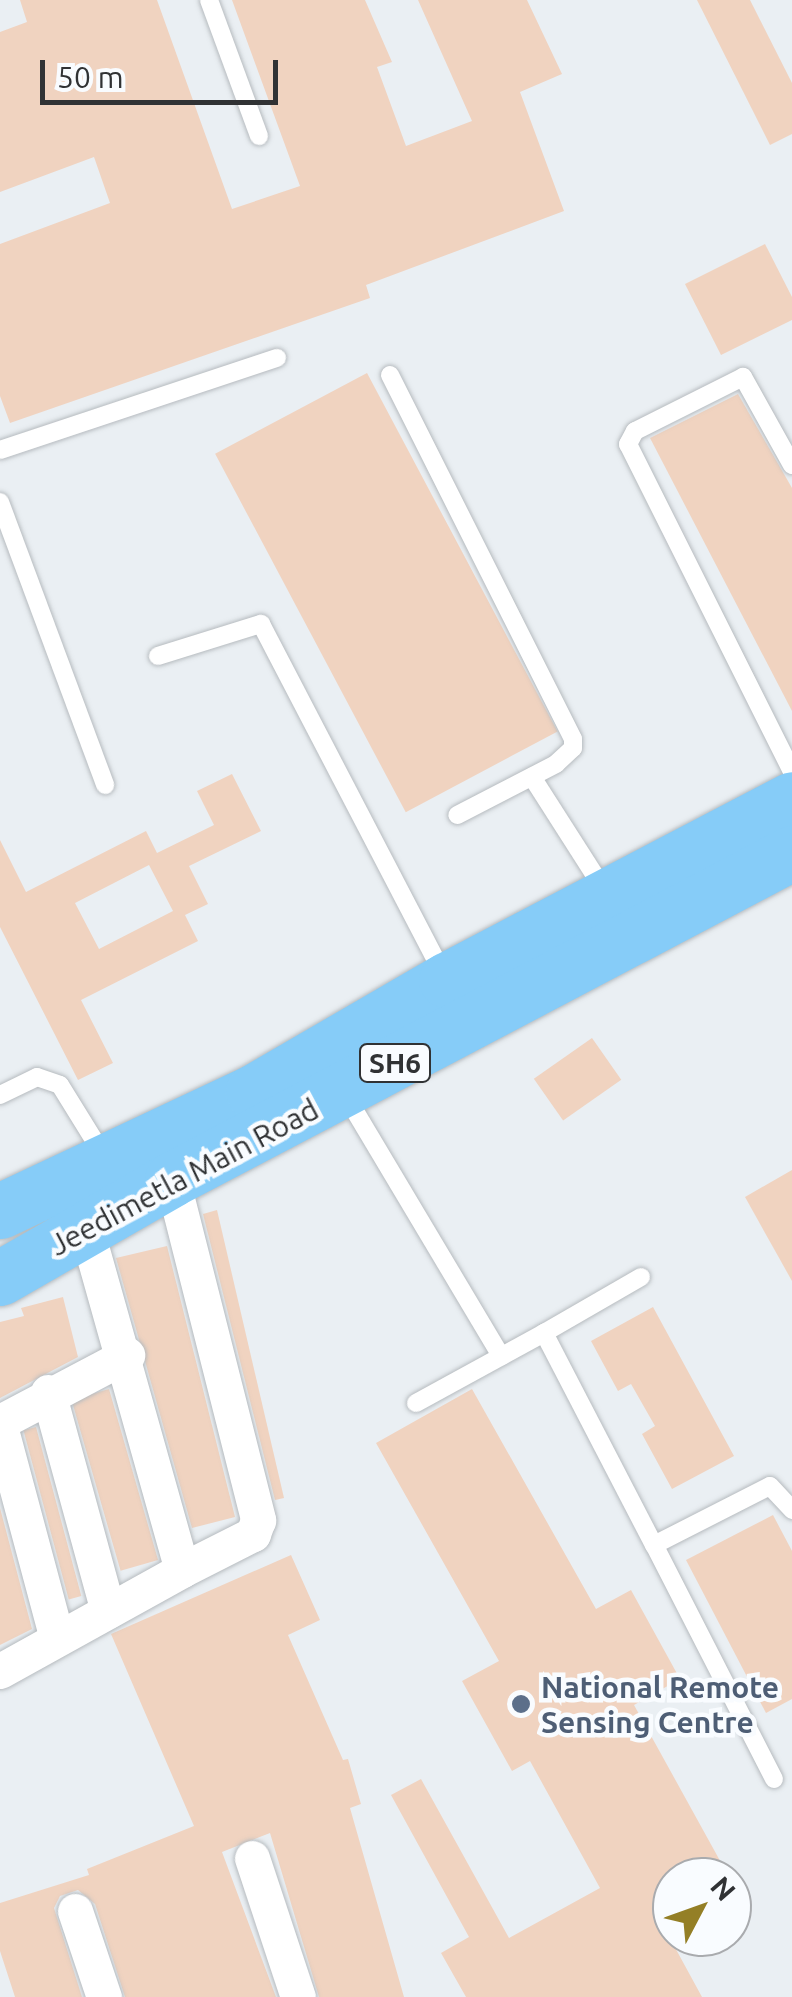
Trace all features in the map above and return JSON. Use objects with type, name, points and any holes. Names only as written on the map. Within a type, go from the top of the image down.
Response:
[{"type":"main road","name":"Jeedimetla Main Road","points":[[0,1211],[253,1092],[446,980],[792,799]]},
{"type":"main road","name":"Jeedimetla Main Road","points":[[0,1278],[172,1180],[792,852]]},
{"type":"street","points":[[0,1671],[182,1570],[238,1544],[253,1534],[258,1520],[172,1180]]},
{"type":"street","points":[[86,1228],[127,1356],[182,1570]]},
{"type":"street","points":[[56,1640],[0,1424],[48,1392],[127,1356]]},
{"type":"street","points":[[48,1392],[108,1610]]},
{"type":"street","points":[[252,1858],[298,1997]]},
{"type":"street","points":[[75,1911],[104,1997]]},
{"type":"lane","points":[[209,0],[259,136]]},
{"type":"lane","points":[[0,450],[277,358]]},
{"type":"lane","points":[[390,374],[574,738],[566,757],[456,816]]},
{"type":"lane","points":[[792,465],[743,376],[635,431],[628,444],[792,772]]},
{"type":"lane","points":[[0,502],[105,784]]},
{"type":"lane","points":[[158,656],[261,624],[446,980]]},
{"type":"lane","points":[[532,777],[608,896]]},
{"type":"lane","points":[[0,1094],[37,1077],[60,1085],[106,1160]]},
{"type":"lane","points":[[343,1091],[501,1356]]},
{"type":"lane","points":[[416,1402],[641,1277]]},
{"type":"lane","points":[[544,1333],[774,1778]]},
{"type":"lane","points":[[654,1545],[770,1486],[792,1510]]},
{"type":"building","points":[[20,0],[157,0],[232,209],[300,186],[232,0],[365,0],[392,62],[377,67],[406,146],[472,121],[418,0],[527,0],[562,74],[520,92],[564,211],[366,285],[370,298],[10,423],[0,396],[0,244],[110,203],[94,157],[0,192],[0,32],[27,22]]},
{"type":"building","points":[[697,0],[750,0],[792,83],[792,134],[770,145]]},
{"type":"building","points":[[765,244],[792,297],[792,320],[721,355],[685,284]]},
{"type":"building","points":[[367,373],[558,731],[406,812],[215,454]]},
{"type":"building","points":[[738,394],[792,488],[792,711],[650,438]]},
{"type":"building","points":[[232,774],[261,831],[189,866],[208,904],[185,915],[198,941],[81,1000],[113,1063],[78,1080],[0,927],[0,840],[26,892],[146,831],[157,853],[214,825],[197,791]],"holes":[[[149,865],[173,911],[99,949],[75,903]]]},
{"type":"building","points":[[592,1038],[621,1080],[563,1121],[534,1079]]},
{"type":"building","points":[[792,1170],[792,1281],[745,1197]]},
{"type":"building","points":[[217,1210],[284,1498],[275,1500],[203,1214]]},
{"type":"building","points":[[167,1246],[235,1517],[192,1528],[116,1258]]},
{"type":"building","points":[[63,1297],[78,1357],[0,1398],[0,1322],[24,1316],[21,1308]]},
{"type":"building","points":[[653,1307],[734,1456],[672,1489],[642,1434],[655,1426],[631,1384],[618,1391],[591,1341]]},
{"type":"building","points":[[109,1389],[158,1560],[121,1571],[72,1400]]},
{"type":"building","points":[[472,1389],[596,1609],[631,1590],[680,1679],[634,1705],[718,1857],[652,1857],[652,1957],[680,1957],[702,1997],[466,1997],[441,1953],[469,1937],[391,1795],[421,1779],[509,1938],[600,1888],[530,1761],[512,1771],[462,1681],[499,1661],[376,1443]]},
{"type":"building","points":[[36,1427],[81,1596],[69,1599],[23,1430]]},
{"type":"building","points":[[0,1508],[32,1629],[0,1645]]},
{"type":"building","points":[[773,1515],[792,1551],[792,1699],[766,1713],[686,1560]]},
{"type":"building","points":[[291,1555],[320,1620],[288,1635],[343,1760],[348,1759],[361,1804],[350,1808],[404,1997],[319,1997],[270,1833],[222,1852],[276,1997],[125,1997],[95,1904],[78,1890],[60,1896],[54,1908],[82,1997],[15,1997],[0,1951],[0,1903],[89,1875],[87,1869],[194,1826],[111,1634]]},
{"type":"place","name":"National Remote Sensing Centre","points":[[521,1704]]}]
